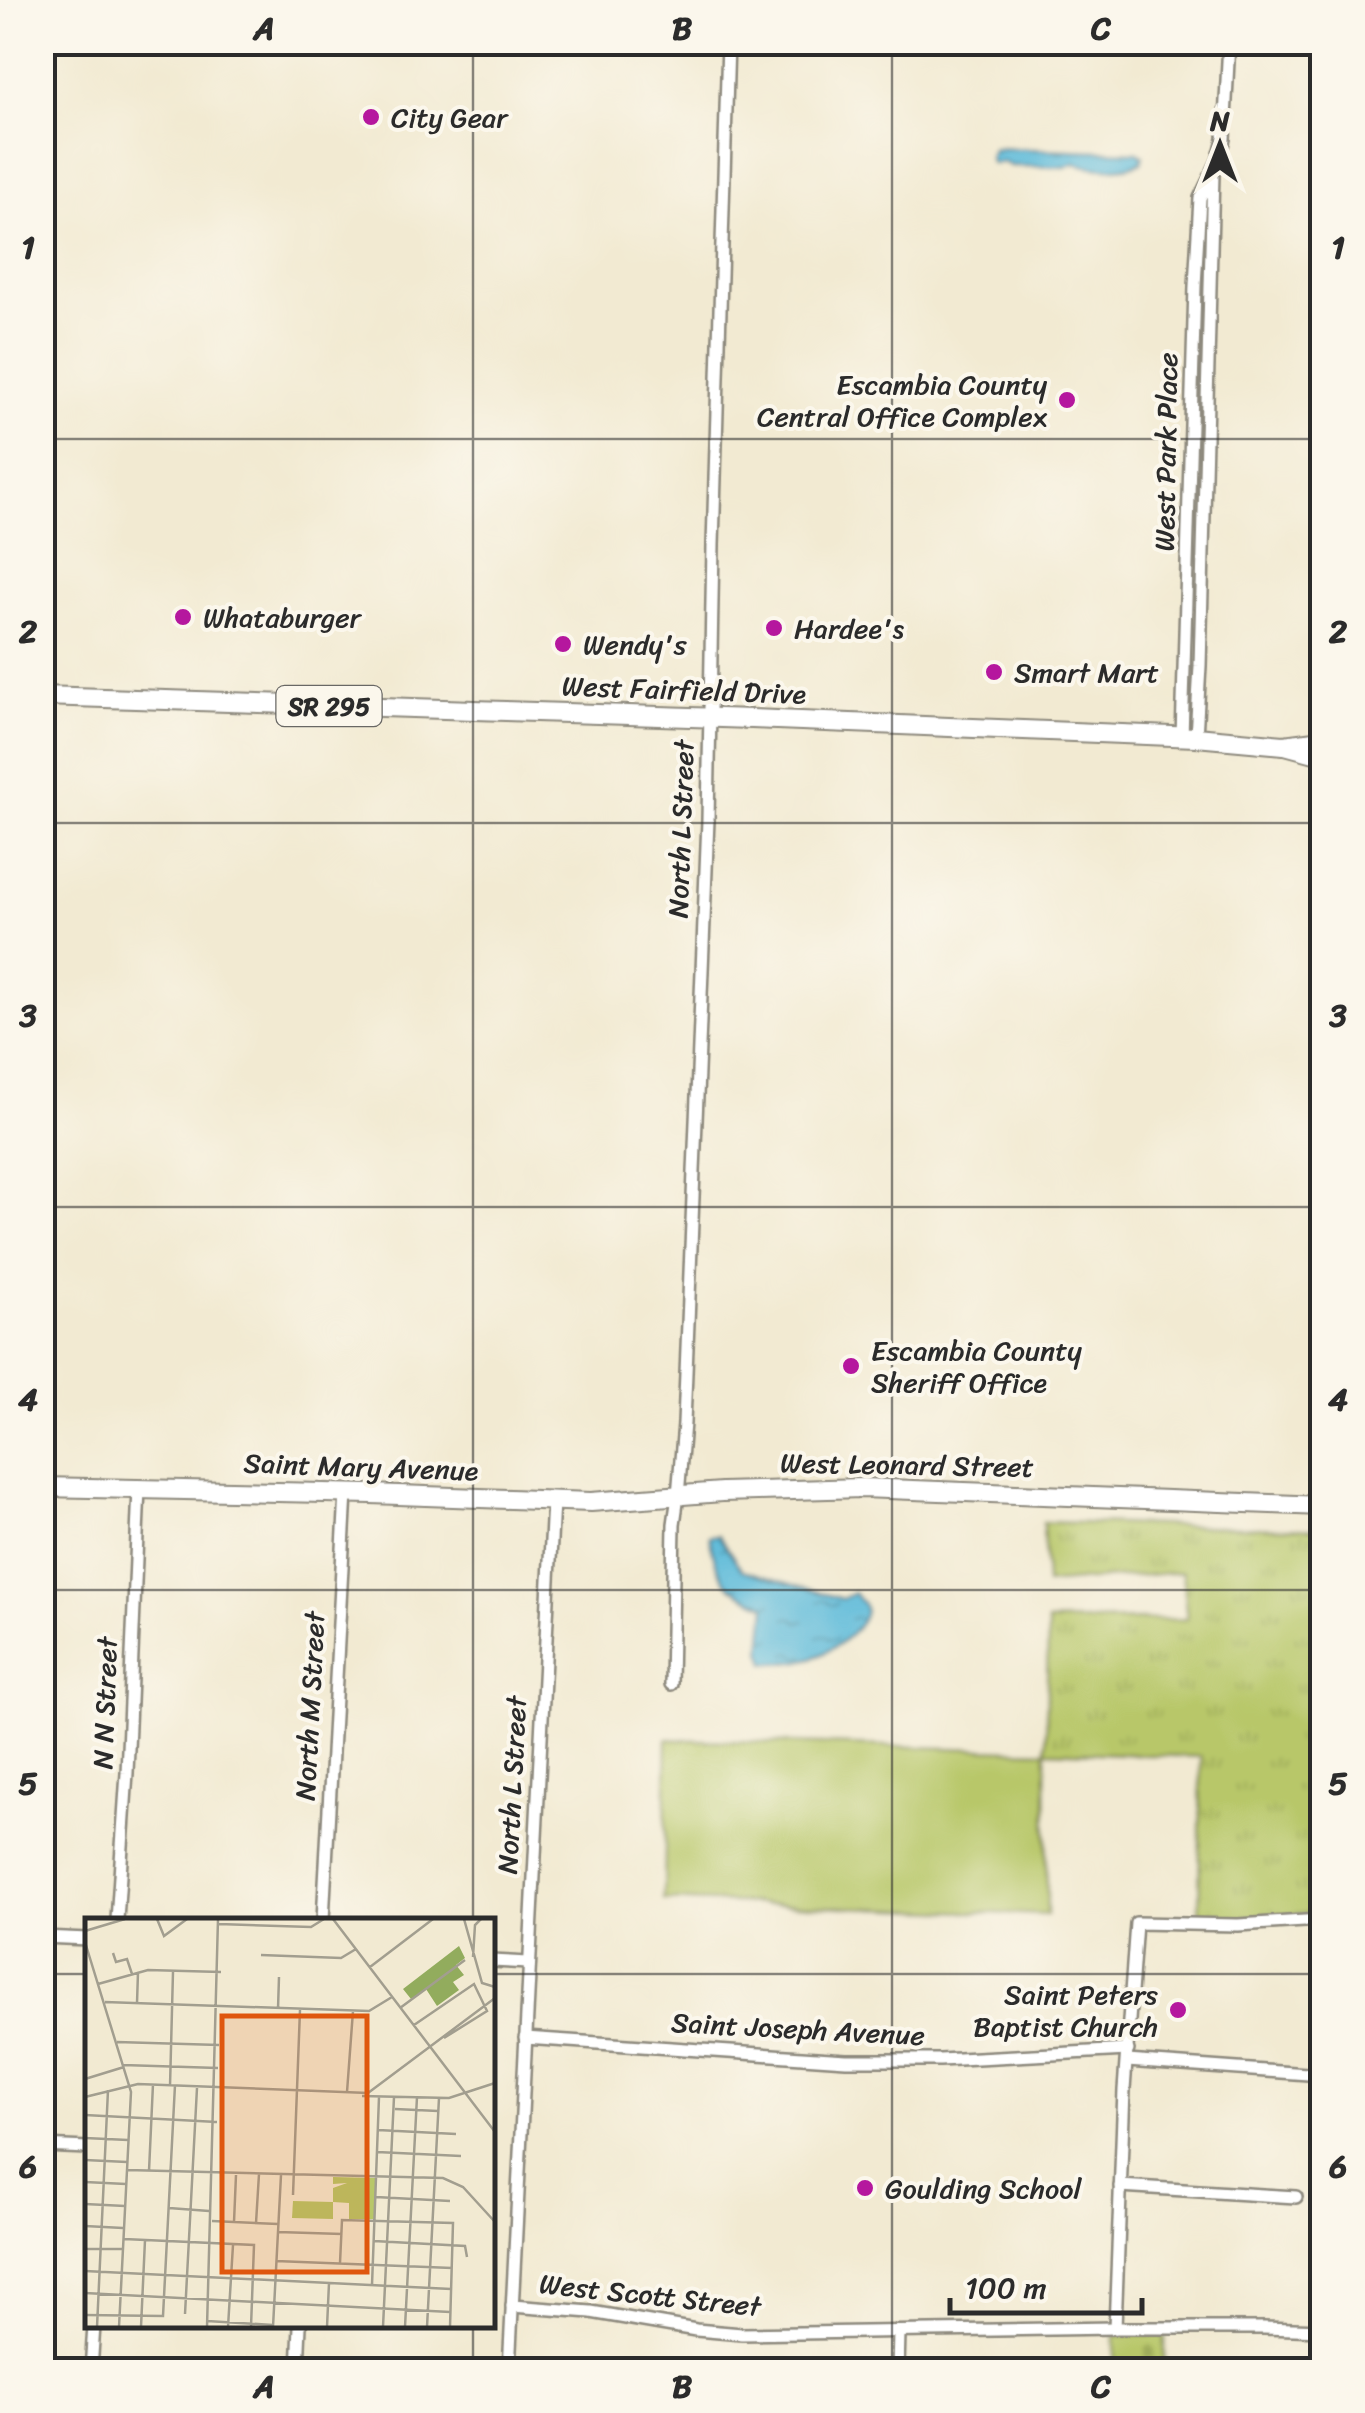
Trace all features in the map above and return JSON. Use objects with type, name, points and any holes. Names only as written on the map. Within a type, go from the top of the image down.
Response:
[{"type":"main road","name":"West Fairfield Drive","points":[[42,696],[1189,737],[1284,745],[1322,740]]},
{"type":"main road","points":[[1284,745],[1322,755]]},
{"type":"main road","name":"Saint Mary Avenue","points":[[42,1487],[553,1502],[678,1496]]},
{"type":"main road","name":"West Leonard Street","points":[[678,1496],[862,1488],[1322,1506]]},
{"type":"street","name":"North L Street","points":[[678,1496],[708,820],[728,42]]},
{"type":"street","name":"West Park Place","points":[[1189,737],[1200,198],[1224,139],[1229,42]]},
{"type":"street","name":"N N Street","points":[[117,1918],[139,1488]]},
{"type":"street","name":"North M Street","points":[[324,1918],[346,1493]]},
{"type":"street","points":[[671,1684],[678,1496]]},
{"type":"street","name":"North L Street","points":[[509,2370],[553,1502]]},
{"type":"street","points":[[1115,2328],[1136,1923],[1238,1925],[1322,1920]]},
{"type":"street","points":[[42,1937],[85,1939]]},
{"type":"street","points":[[495,1961],[528,1963]]},
{"type":"street","name":"Saint Joseph Avenue","points":[[525,2038],[846,2060],[1127,2055],[1322,2074]]},
{"type":"street","points":[[42,2146],[85,2148]]},
{"type":"street","points":[[1120,2186],[1296,2197]]},
{"type":"street","name":"West Scott Street","points":[[512,2306],[590,2312],[725,2333],[1115,2328],[1322,2330]]},
{"type":"street","points":[[92,2370],[94,2328]]},
{"type":"street","points":[[298,2370],[300,2328]]},
{"type":"street","points":[[898,2370],[899,2333]]},
{"type":"green space","points":[[1043,1522],[1322,1529],[1322,1912],[1199,1917],[1201,1757],[1046,1751],[1048,1622],[1187,1619],[1182,1572],[1046,1584]]},
{"type":"green space","points":[[667,1739],[1046,1751],[1047,1915],[664,1900]]},
{"type":"green space","points":[[1115,2335],[1165,2335],[1165,2370],[1115,2370]]},
{"type":"water","points":[[994,148],[1138,152],[1143,156],[1141,162],[1117,168],[1074,163],[1066,167],[1010,166],[1003,162],[992,164],[989,157]]},
{"type":"water","points":[[718,1535],[742,1570],[842,1599],[854,1593],[864,1606],[861,1621],[839,1644],[822,1654],[797,1662],[766,1663],[762,1650],[766,1605],[732,1587],[720,1573],[709,1536]]},
{"type":"place","name":"City Gear","points":[[371,117]]},
{"type":"place","name":"Escambia County Central Office Complex","points":[[1067,400]]},
{"type":"place","name":"Whataburger","points":[[183,617]]},
{"type":"place","name":"Hardee's","points":[[774,628]]},
{"type":"place","name":"Wendy's","points":[[563,644]]},
{"type":"place","name":"Smart Mart","points":[[994,672]]},
{"type":"place","name":"Escambia County Sheriff Office","points":[[851,1366]]},
{"type":"place","name":"Saint Peters Baptist Church","points":[[1178,2010]]},
{"type":"place","name":"Goulding School","points":[[865,2188]]}]
